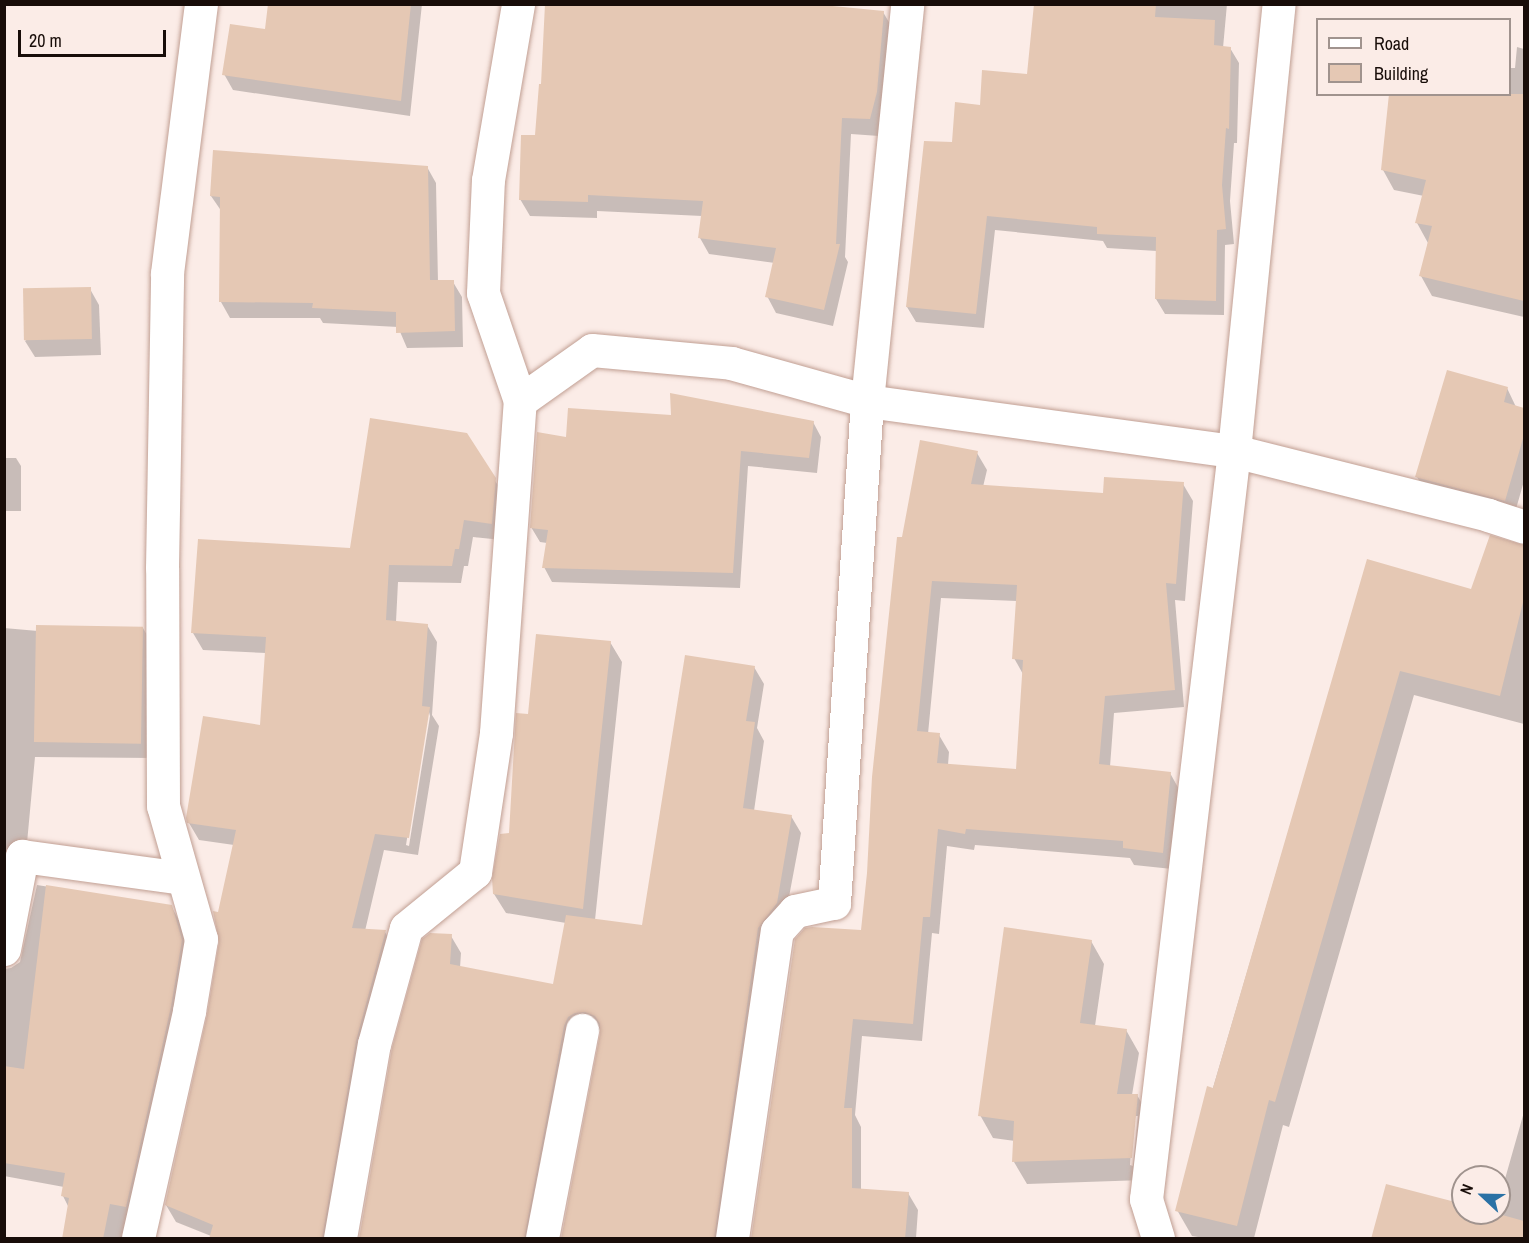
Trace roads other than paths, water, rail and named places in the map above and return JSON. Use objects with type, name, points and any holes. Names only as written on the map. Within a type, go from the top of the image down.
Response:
[{"type":"street","points":[[138,1239],[189,1011],[201,939],[163,806],[162,567],[167,273],[201,4]]},
{"type":"street","points":[[340,1239],[374,1044],[406,928],[475,872],[496,733],[520,401],[483,293],[488,180],[518,4]]},
{"type":"street","points":[[732,1239],[777,931],[795,911],[834,903],[867,401],[907,4]]},
{"type":"street","points":[[1158,1239],[1146,1198],[1234,451],[1279,4]]},
{"type":"street","points":[[520,401],[592,350],[731,363],[867,401],[1234,451],[1488,515],[1524,527]]},
{"type":"street","points":[[4,949],[13,854],[183,878]]},
{"type":"street","points":[[542,1239],[582,1030]]}]
